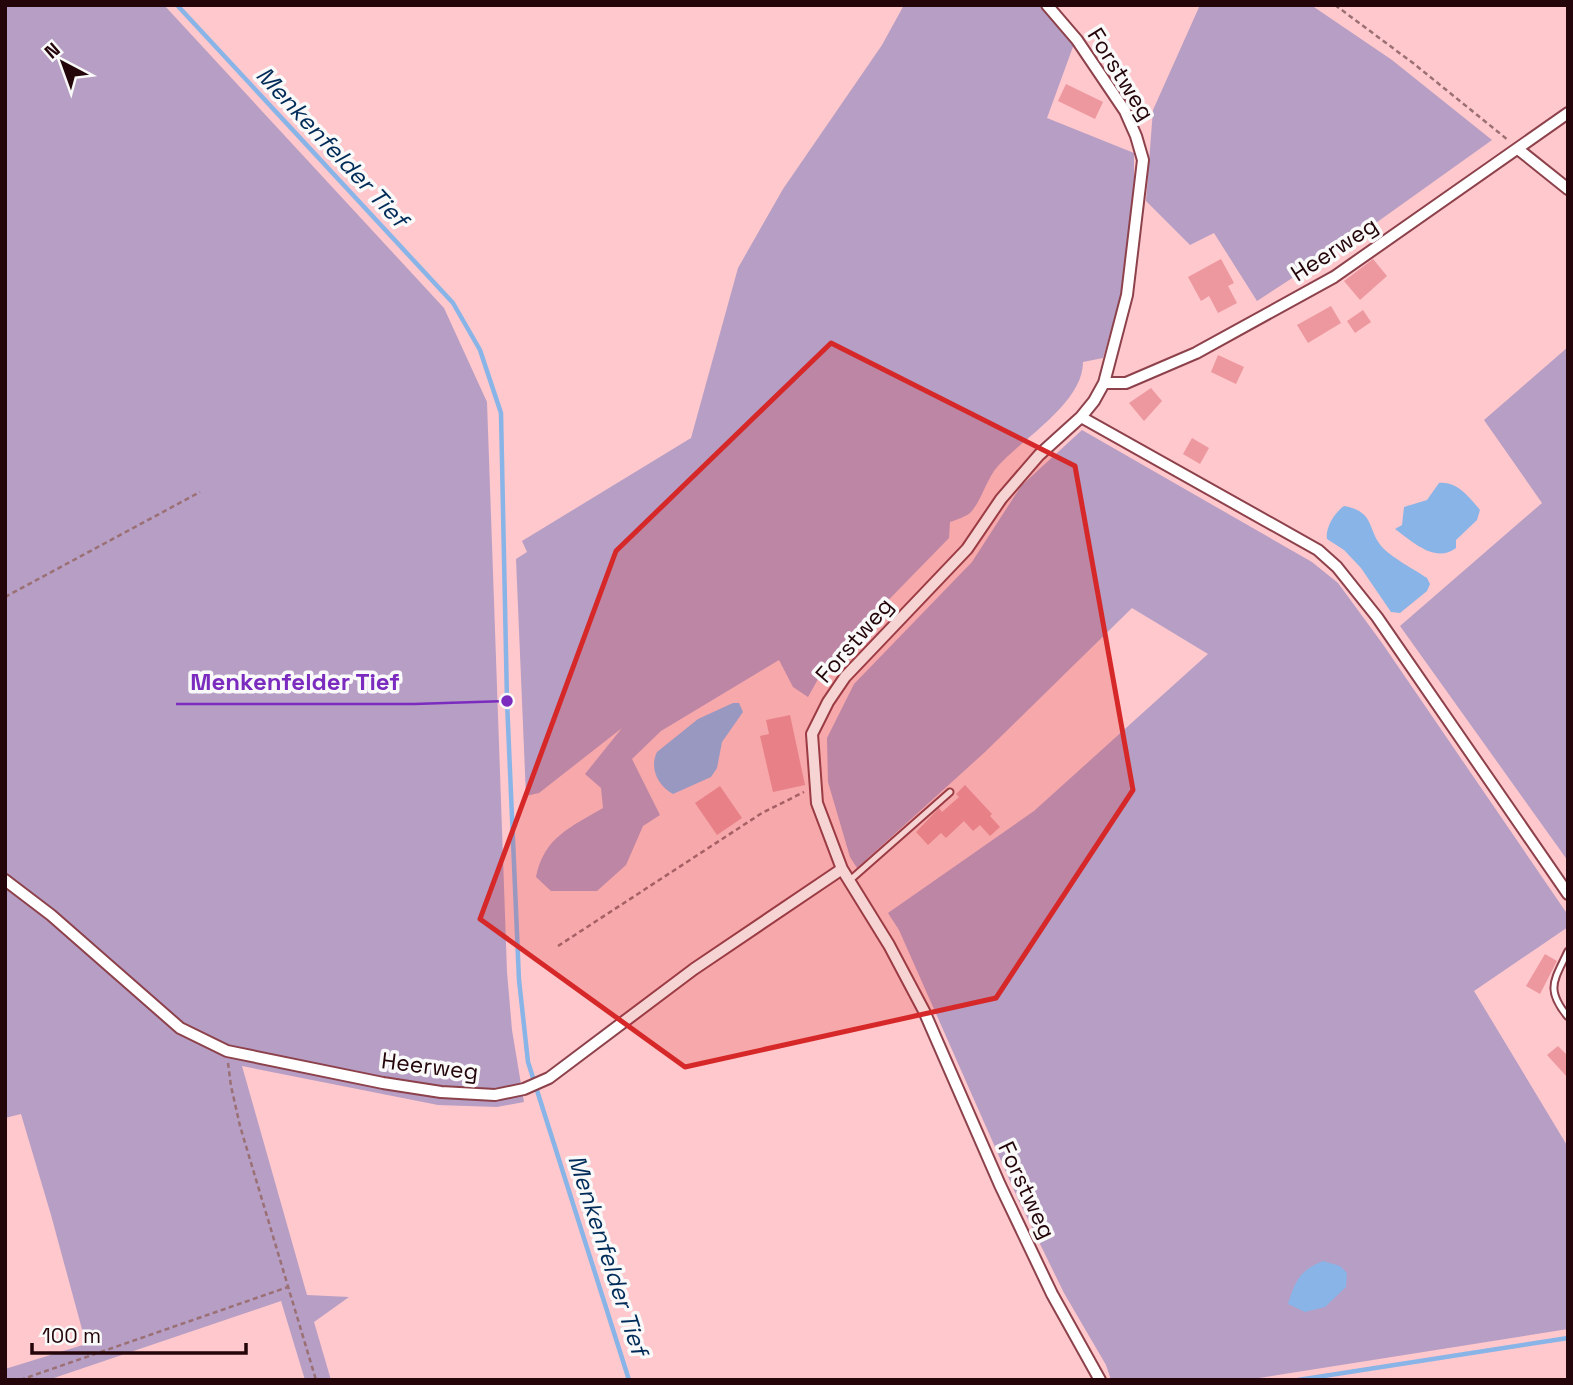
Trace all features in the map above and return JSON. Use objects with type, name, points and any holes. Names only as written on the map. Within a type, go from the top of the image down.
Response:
[{"type":"street","name":"Forstweg","points":[[1047,5],[1077,40],[1125,111],[1143,160],[1127,295],[1104,383],[1081,417],[1001,499],[967,549],[845,677],[828,702],[812,734],[817,803],[842,869],[889,944],[923,1011],[1046,1282],[1100,1380]]},
{"type":"street","name":"Heerweg","points":[[1104,383],[1126,383],[1196,353],[1334,277],[1568,113]]},
{"type":"street","points":[[1518,149],[1568,189]]},
{"type":"street","points":[[1081,417],[1327,557],[1377,617],[1568,894]]},
{"type":"street","name":"Heerweg","points":[[5,880],[51,915],[180,1028],[227,1051],[383,1083],[495,1095],[524,1089],[549,1078],[694,970],[842,869]]},
{"type":"lane","points":[[849,881],[950,792]]},
{"type":"lane","points":[[1568,951],[1552,985],[1553,995],[1568,1017]]},
{"type":"path","points":[[1335,5],[1413,63],[1518,149]]},
{"type":"path","points":[[5,597],[200,492]]},
{"type":"path","points":[[558,946],[762,813],[815,787]]},
{"type":"path","points":[[227,1051],[240,1126],[316,1380]]},
{"type":"path","points":[[20,1380],[288,1287]]},
{"type":"highlighted area","points":[[831,343],[1075,466],[1133,790],[996,998],[685,1067],[480,919],[616,551]]},
{"type":"shaded area","points":[[5,5],[164,5],[444,308],[487,402],[507,972],[512,1030],[524,1102],[497,1107],[438,1105],[242,1066],[307,1295],[349,1297],[314,1322],[331,1380],[305,1380],[281,1301],[48,1380],[5,1380],[5,1369],[86,1344],[21,1114],[5,1118]]},
{"type":"shaded area","points":[[904,5],[1040,5],[1074,44],[1047,118],[1134,153],[1134,197],[1121,295],[1103,358],[1083,362],[1080,377],[1063,406],[998,466],[970,513],[950,522],[949,538],[827,663],[808,697],[793,687],[779,660],[661,731],[632,759],[660,815],[643,826],[626,865],[597,891],[551,891],[536,877],[540,863],[545,852],[560,835],[603,808],[601,788],[585,774],[622,728],[539,793],[526,796],[516,559],[527,552],[522,541],[691,438],[738,268],[783,189],[882,45]]},
{"type":"shaded area","points":[[1200,5],[1311,5],[1392,60],[1492,140],[1366,230],[1257,301],[1214,233],[1190,245],[1146,201],[1153,110]]},
{"type":"shaded area","points":[[1568,347],[1568,861],[1400,626],[1542,503],[1484,420]]},
{"type":"shaded area","points":[[1082,430],[1312,562],[1338,583],[1568,915],[1568,927],[1474,991],[1568,1147],[1568,1329],[1246,1380],[1111,1380],[1106,1365],[1064,1293],[1018,1199],[899,930],[888,913],[1034,811],[1208,654],[1132,608],[985,752],[857,868],[850,857],[828,782],[827,738],[854,684],[972,562],[1021,486]]},
{"type":"water","points":[[1439,483],[1457,487],[1480,510],[1477,520],[1456,540],[1456,548],[1440,553],[1416,545],[1395,529],[1402,525],[1404,507],[1427,500]]},
{"type":"water","points":[[1344,506],[1362,513],[1384,549],[1427,578],[1430,584],[1427,591],[1400,613],[1391,612],[1361,568],[1344,550],[1327,539],[1331,521]]},
{"type":"water","points":[[733,703],[739,703],[743,712],[722,742],[717,768],[711,777],[673,794],[668,791],[656,776],[654,764],[657,752],[698,719]]},
{"type":"water","points":[[1323,1261],[1340,1266],[1347,1273],[1346,1287],[1325,1307],[1305,1312],[1288,1304],[1293,1289],[1304,1272]]},
{"type":"building","points":[[1066,84],[1103,102],[1095,119],[1058,101]]},
{"type":"building","points":[[1221,259],[1234,283],[1228,286],[1237,303],[1218,313],[1209,296],[1201,301],[1188,277]]},
{"type":"building","points":[[1373,259],[1387,276],[1360,300],[1344,281]]},
{"type":"building","points":[[1331,306],[1341,323],[1308,343],[1297,325]]},
{"type":"building","points":[[1363,310],[1371,322],[1355,333],[1347,321]]},
{"type":"building","points":[[1218,355],[1244,367],[1236,384],[1211,372]]},
{"type":"building","points":[[1151,388],[1162,401],[1144,421],[1129,403]]},
{"type":"building","points":[[1192,438],[1209,448],[1200,464],[1183,454]]},
{"type":"building","points":[[790,715],[805,785],[773,792],[760,736],[769,734],[766,720]]},
{"type":"building","points":[[965,785],[992,814],[990,816],[1000,827],[990,836],[980,825],[973,831],[964,821],[946,838],[941,833],[928,845],[916,832],[939,808],[942,812],[959,797],[956,794]]},
{"type":"building","points":[[720,786],[742,818],[717,835],[695,803]]},
{"type":"building","points":[[1545,954],[1557,961],[1540,994],[1526,986]]},
{"type":"building","points":[[1558,1046],[1568,1056],[1568,1078],[1547,1055]]},
{"type":"waterway","name":"Menkenfelder Tief","points":[[177,5],[453,303],[480,350],[501,413],[507,701],[519,980],[528,1062],[629,1380]]},
{"type":"waterway","points":[[1298,1380],[1568,1338]]},
{"type":"place","name":"Menkenfelder Tief","points":[[507,701]]}]
